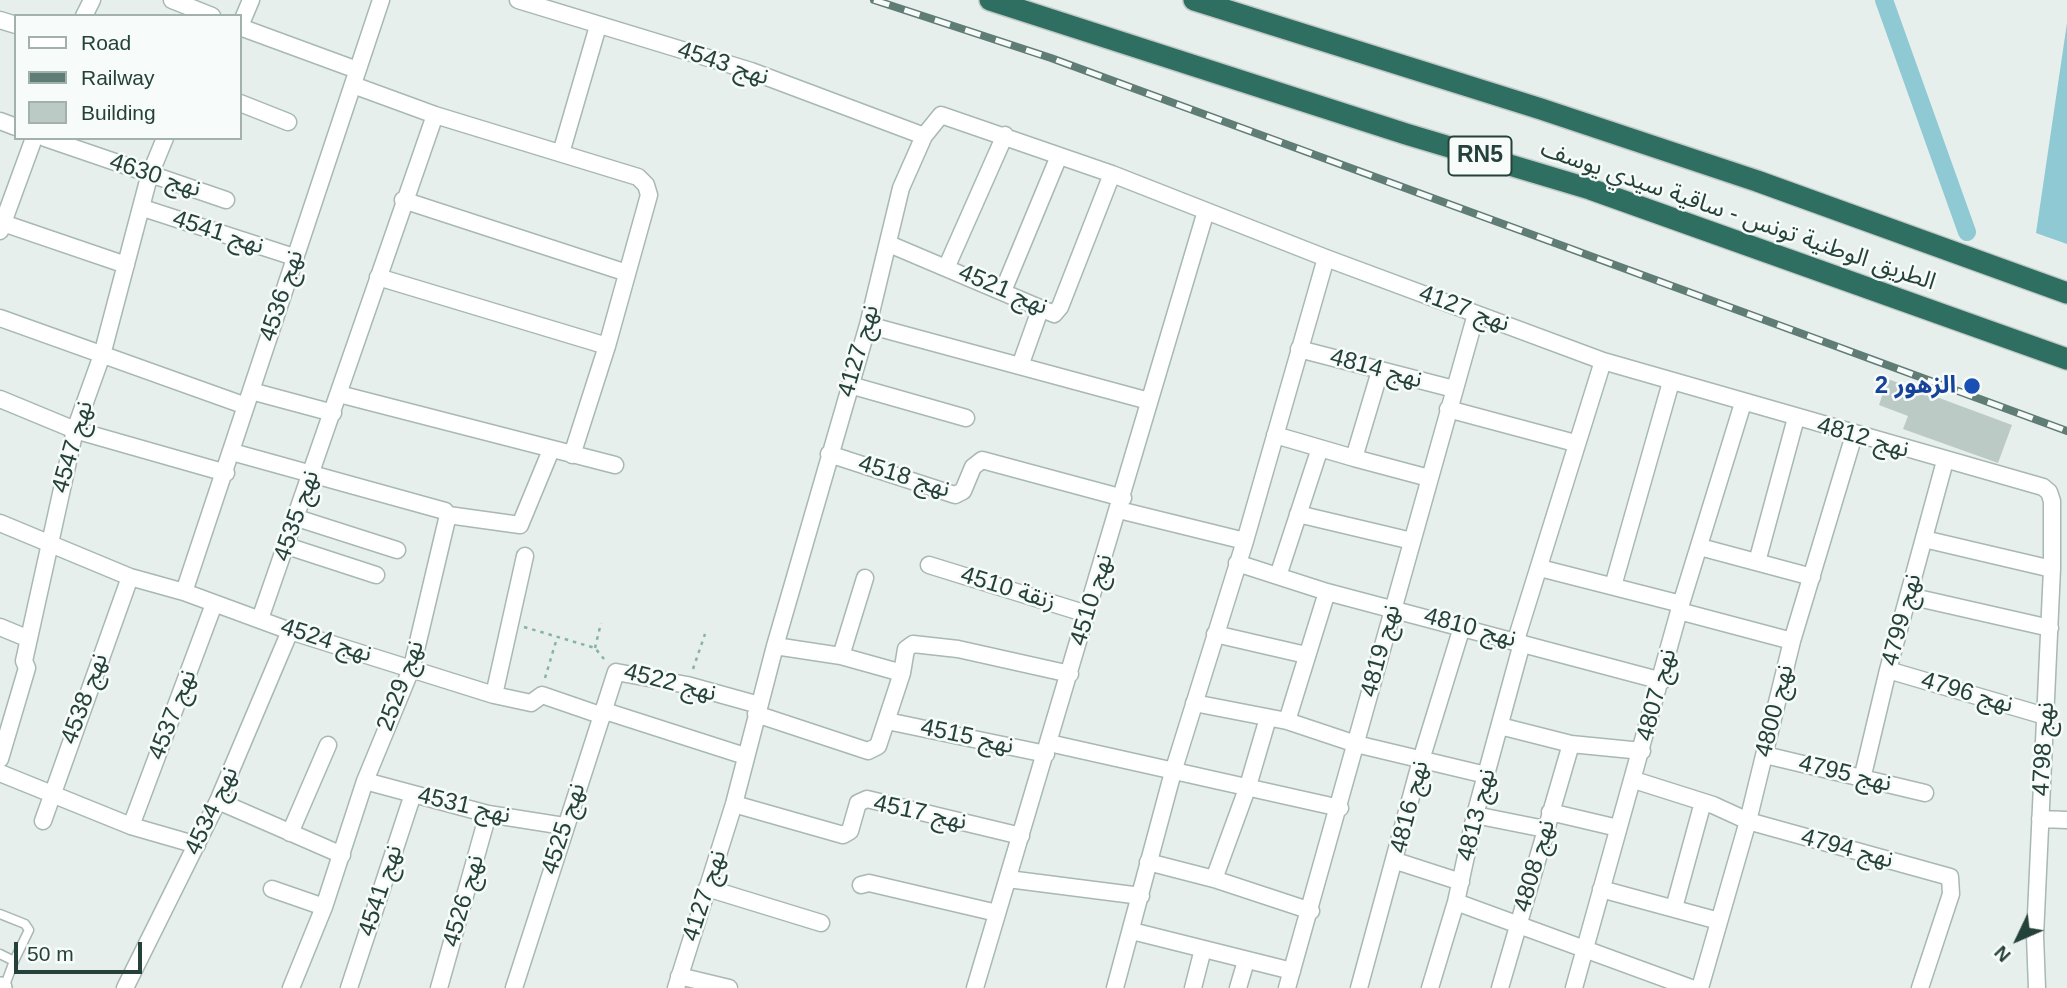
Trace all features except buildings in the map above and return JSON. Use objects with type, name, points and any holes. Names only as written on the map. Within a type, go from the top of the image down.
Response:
[{"type":"highway","name":"الطريق الوطنية تونس - ساقية سيدي يوسف","points":[[990,0],[1406,134],[1590,188],[2067,359]]},
{"type":"highway","name":"الطريق الوطنية تونس - ساقية سيدي يوسف","points":[[1195,0],[1541,109],[1941,246],[2067,293]]},
{"type":"street","points":[[172,0],[207,14]]},
{"type":"street","points":[[242,22],[251,0]]},
{"type":"street","name":"نهج 4536","points":[[184,592],[382,0]]},
{"type":"street","name":"نهج 4543","points":[[518,0],[751,71],[924,136]]},
{"type":"street","points":[[561,153],[598,26]]},
{"type":"street","points":[[242,28],[435,115],[638,177],[646,185],[649,195],[607,346],[572,455]]},
{"type":"street","points":[[242,104],[288,122]]},
{"type":"street","name":"نهج 4535","points":[[260,619],[333,413],[403,200],[435,115]]},
{"type":"street","name":"نهج 4127","points":[[677,982],[734,804],[775,646],[868,326],[901,188],[924,136],[941,115],[1112,174],[1326,258],[1603,361]]},
{"type":"street","points":[[947,266],[1005,135]]},
{"type":"street","points":[[33,140],[1,225],[126,265]]},
{"type":"street","name":"نهج 4630","points":[[51,140],[149,177],[226,200]]},
{"type":"street","name":"نهج 4547","points":[[0,759],[7,713],[27,668],[24,661],[75,430],[103,355],[149,177],[164,140]]},
{"type":"street","points":[[1003,291],[1059,156]]},
{"type":"street","name":"نهج 4521","points":[[889,244],[947,266],[1054,314],[1060,307],[1112,174]]},
{"type":"street","points":[[403,200],[627,273]]},
{"type":"street","name":"نهج 4541","points":[[143,208],[295,257]]},
{"type":"street","name":"نهج 4510","points":[[975,988],[1206,211]]},
{"type":"street","points":[[1115,988],[1172,772],[1245,541],[1326,258]]},
{"type":"street","points":[[379,277],[607,346]]},
{"type":"street","points":[[1020,366],[1040,310]]},
{"type":"street","name":"نهج 4819","points":[[1287,988],[1340,808],[1393,607],[1476,314]]},
{"type":"street","points":[[0,318],[103,355],[248,398],[333,413]]},
{"type":"street","points":[[868,326],[1149,401]]},
{"type":"street","name":"نهج 4814","points":[[1299,349],[1454,389]]},
{"type":"street","name":"نهج 4812","points":[[1603,361],[2047,489],[2052,501],[2052,569]]},
{"type":"street","name":"نهج 4813","points":[[1430,988],[1456,902],[1519,641],[1575,443],[1603,361]]},
{"type":"street","points":[[1354,458],[1380,371]]},
{"type":"street","points":[[1613,586],[1671,382]]},
{"type":"street","points":[[850,385],[966,418]]},
{"type":"street","points":[[339,394],[615,465]]},
{"type":"street","points":[[0,399],[75,430],[226,472]]},
{"type":"street","name":"نهج 4807","points":[[1574,988],[1662,681],[1680,608],[1743,403]]},
{"type":"street","name":"نهج 4814","points":[[1448,409],[1575,443]]},
{"type":"street","points":[[1757,562],[1796,418]]},
{"type":"street","points":[[1275,435],[1429,478]]},
{"type":"street","name":"نهج 4800","points":[[1700,988],[1748,821],[1793,641],[1854,435]]},
{"type":"street","points":[[1278,576],[1320,448]]},
{"type":"street","points":[[232,452],[310,476],[445,511],[448,515],[520,525],[551,450]]},
{"type":"street","name":"نهج 4518","points":[[830,454],[955,495],[963,491],[973,467],[982,460],[1245,541]]},
{"type":"street","name":"نهج 4799","points":[[1862,779],[1888,670],[1945,461]]},
{"type":"street","points":[[1298,514],[1412,541]]},
{"type":"street","name":"نهج 2529","points":[[291,988],[324,907],[365,781],[412,667],[448,515]]},
{"type":"street","points":[[297,518],[397,550]]},
{"type":"street","name":"نهج 4524","points":[[0,523],[130,577],[184,592],[290,631],[412,667],[494,695],[531,703],[541,695],[745,756]]},
{"type":"street","points":[[1924,539],[2052,569]]},
{"type":"street","points":[[287,546],[376,575]]},
{"type":"street","points":[[1700,547],[1812,578]]},
{"type":"street","points":[[494,695],[525,556]]},
{"type":"street","name":"نهج 4810","points":[[1237,563],[1327,592],[1393,607],[1662,681]]},
{"type":"street","name":"زنقة 4510","points":[[929,565],[1087,614]]},
{"type":"street","points":[[1540,568],[1613,586],[1793,641]]},
{"type":"street","name":"نهج 4798","points":[[2034,984],[2052,569]]},
{"type":"street","name":"نهج 4538","points":[[43,821],[130,577]]},
{"type":"street","points":[[841,656],[865,578]]},
{"type":"street","points":[[1287,721],[1327,592]]},
{"type":"street","points":[[1909,596],[2050,628]]},
{"type":"street","name":"نهج 4537","points":[[131,826],[214,604]]},
{"type":"street","points":[[0,627],[29,639]]},
{"type":"street","name":"نهج 4816","points":[[1359,988],[1396,861],[1421,760],[1462,627]]},
{"type":"street","name":"نهج 4534","points":[[125,988],[218,801],[290,631]]},
{"type":"street","points":[[1215,635],[1306,655]]},
{"type":"street","points":[[887,721],[902,673],[906,649],[913,644],[958,649],[1070,674]]},
{"type":"street","points":[[775,646],[841,656],[902,673]]},
{"type":"street","name":"نهج 4796","points":[[1888,670],[2045,716]]},
{"type":"street","name":"نهج 4522","points":[[616,672],[687,685],[868,751],[878,746],[887,721]]},
{"type":"street","name":"نهج 4525","points":[[514,988],[564,826],[616,672]]},
{"type":"street","points":[[1194,703],[1287,721],[1356,744],[1486,775]]},
{"type":"street","points":[[1214,878],[1248,786],[1268,718]]},
{"type":"street","name":"نهج 4515","points":[[887,721],[1248,786],[1340,808]]},
{"type":"street","points":[[1500,726],[1570,744],[1642,751]]},
{"type":"street","name":"نهج 4808","points":[[1500,988],[1570,744]]},
{"type":"street","points":[[290,833],[328,745]]},
{"type":"street","name":"نهج 4795","points":[[1765,755],[1925,793]]},
{"type":"street","points":[[0,773],[131,826],[197,845]]},
{"type":"street","name":"نهج 4794","points":[[1634,780],[1703,802],[1748,821],[1950,877],[1951,894],[1920,988]]},
{"type":"street","name":"نهج 4531","points":[[365,781],[488,814],[564,826]]},
{"type":"street","name":"نهج 4541","points":[[349,988],[412,794]]},
{"type":"street","name":"نهج 4517","points":[[734,804],[841,835],[850,831],[858,803],[867,799],[1021,835]]},
{"type":"street","points":[[218,801],[342,855]]},
{"type":"street","points":[[1674,908],[1703,802]]},
{"type":"street","points":[[1550,812],[1618,828]]},
{"type":"street","name":"نهج 4526","points":[[439,988],[488,814]]},
{"type":"street","points":[[1475,815],[1545,830]]},
{"type":"street","points":[[2040,819],[2067,820]]},
{"type":"street","points":[[1396,861],[1461,882]]},
{"type":"street","points":[[1148,862],[1214,878],[1311,911]]},
{"type":"street","points":[[1008,879],[1141,896]]},
{"type":"street","points":[[861,885],[869,883],[998,913]]},
{"type":"street","points":[[707,888],[821,923]]},
{"type":"street","points":[[272,889],[324,907]]},
{"type":"street","points":[[1601,889],[1719,921]]},
{"type":"street","points":[[1456,902],[1585,950],[1654,982],[1691,988]]},
{"type":"street","points":[[1132,931],[1292,971]]},
{"type":"street","points":[[1193,988],[1203,949]]},
{"type":"street","points":[[1238,988],[1246,961]]},
{"type":"street","points":[[677,982],[729,988]]},
{"type":"lane","points":[[0,914],[25,924],[29,930],[2,988]]},
{"type":"lane","points":[[0,954],[14,961]]},
{"type":"path","name":"نهج 4522","points":[[509,623],[595,648],[616,672]]},
{"type":"path","points":[[595,648],[601,623]]},
{"type":"path","points":[[687,685],[705,634]]},
{"type":"path","points":[[541,695],[557,637]]},
{"type":"water","points":[[2067,23],[2067,244],[2036,233]]},
{"type":"waterway","points":[[1884,0],[1967,232]]},
{"type":"railway","points":[[874,0],[1051,58],[2067,431]]},
{"type":"place","name":"الزهور 2","points":[[1972,386]]}]
